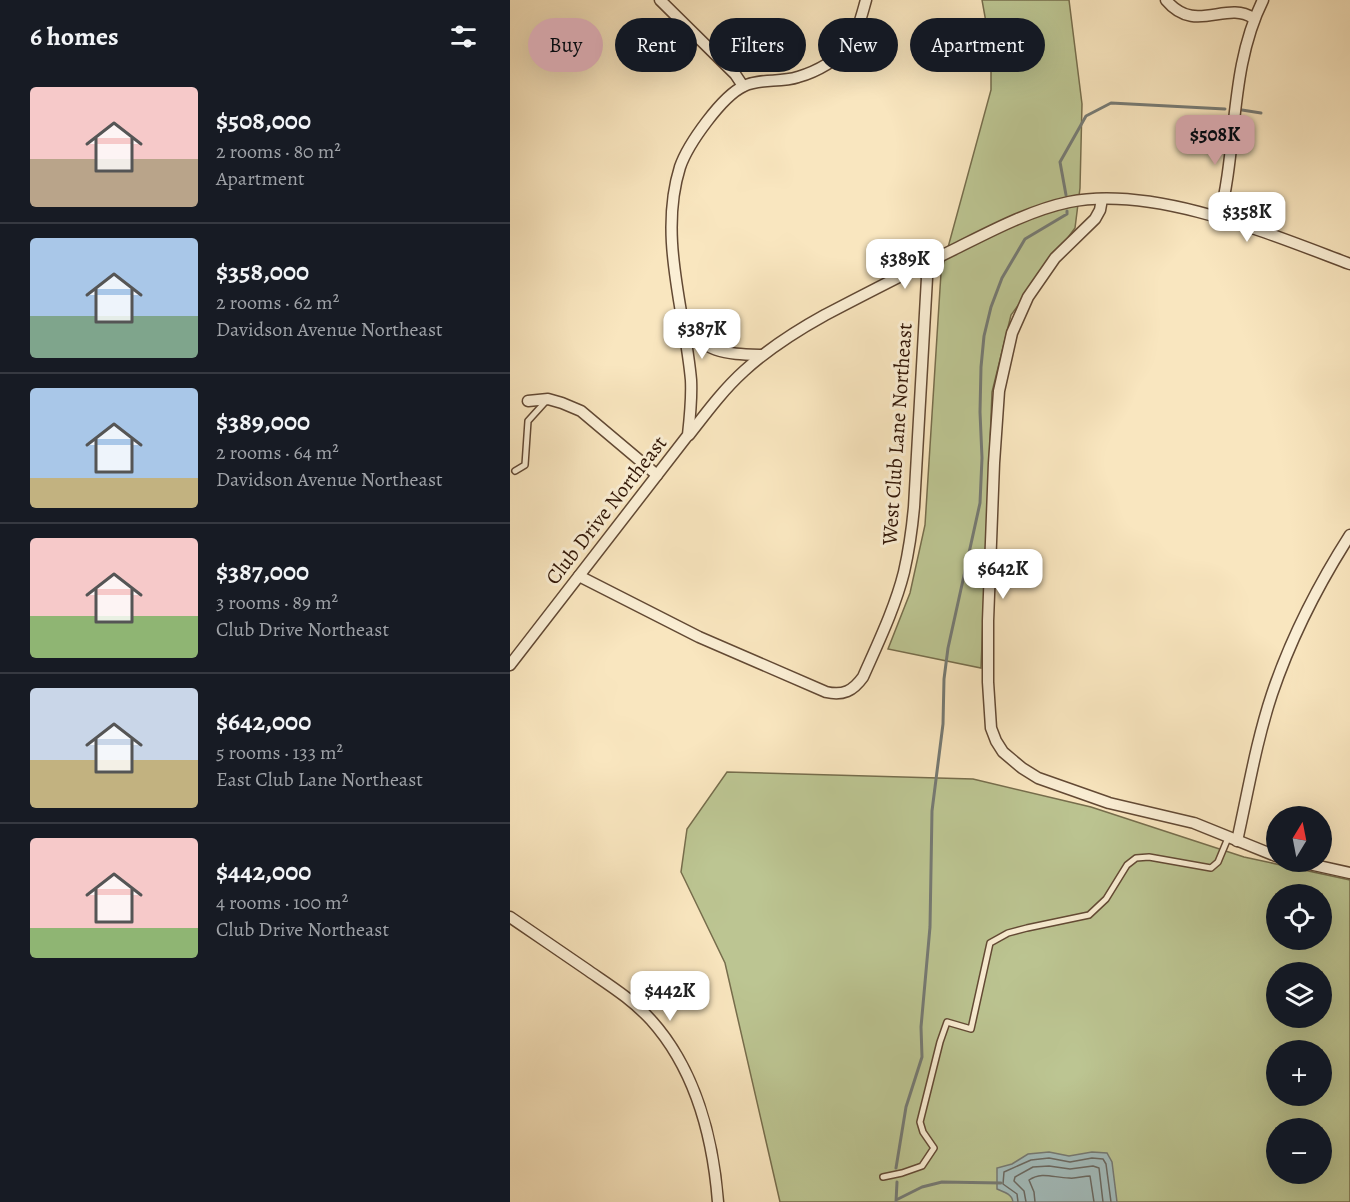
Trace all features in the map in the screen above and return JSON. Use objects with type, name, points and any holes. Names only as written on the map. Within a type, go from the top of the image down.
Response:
[{"type":"street","points":[[660,0],[735,74],[743,86],[762,80],[797,78],[827,64],[850,43],[867,0]]},
{"type":"street","points":[[1166,0],[1173,9],[1183,14],[1193,15],[1224,8],[1239,8],[1248,12],[1253,18]]},
{"type":"street","points":[[1219,219],[1227,189],[1235,98],[1253,18],[1263,0]]},
{"type":"street","name":"Club Drive Northeast","points":[[510,665],[688,435],[691,382],[675,273],[672,235],[674,206],[680,168],[688,149],[698,133],[730,96],[743,86]]},
{"type":"street","points":[[1102,199],[1095,219],[1055,258],[1028,297],[1012,333],[999,391],[988,621],[991,728],[1003,752],[1038,778],[1109,803],[1194,824],[1266,851]]},
{"type":"street","points":[[688,435],[725,389],[762,355],[825,315],[923,265],[1030,215],[1070,202],[1102,199],[1151,201],[1219,219],[1350,264]]},
{"type":"street","name":"West Club Lane Northeast","points":[[579,576],[699,638],[826,692],[842,693],[856,686],[863,677],[894,606],[911,540],[926,289],[926,272],[923,265]]},
{"type":"street","points":[[680,307],[690,330],[708,347],[729,354],[762,355]]},
{"type":"street","points":[[528,401],[548,399],[581,411],[657,475]]},
{"type":"street","points":[[1233,839],[1266,714],[1280,673],[1304,615],[1326,573],[1350,535]]},
{"type":"street","points":[[1332,869],[1350,873]]},
{"type":"street","points":[[510,917],[626,996],[651,1020],[672,1047],[692,1084],[707,1131],[716,1176],[717,1202]]},
{"type":"lane","points":[[515,471],[525,465],[528,421],[548,399]]},
{"type":"lane","points":[[883,1177],[922,1166],[933,1148],[920,1122],[940,1042],[947,1022],[971,1029],[990,943],[1008,933],[1089,915],[1106,899],[1127,865],[1136,858],[1149,857],[1211,868],[1218,862],[1233,839]]},
{"type":"green space","points":[[982,0],[1069,0],[1082,104],[1080,188],[1075,228],[1011,315],[992,392],[981,668],[888,649],[910,593],[925,525],[941,273],[991,90],[991,72],[1045,72],[1045,18],[985,18]]},
{"type":"green space","points":[[727,772],[973,779],[1091,807],[1244,857],[1266,862],[1266,872],[1313,872],[1350,880],[1350,1202],[780,1202],[725,963],[681,872],[687,829]]},
{"type":"water","points":[[1049,1152],[1069,1156],[1092,1152],[1107,1153],[1112,1162],[1117,1202],[1013,1202],[1009,1195],[997,1189],[997,1168],[1012,1164],[1028,1154]]},
{"type":"waterway","points":[[1066,195],[1060,162],[1086,116],[1111,103],[1225,109]]},
{"type":"waterway","points":[[1242,110],[1261,113]]},
{"type":"waterway","points":[[896,1168],[906,1107],[922,1057],[921,1027],[930,927],[932,811],[943,724],[944,679],[948,648],[980,503],[981,367],[984,336],[991,307],[1002,278],[1025,239],[1067,214],[1067,211]]},
{"type":"waterway","points":[[896,1202],[897,1182]]},
{"type":"waterway","points":[[898,1199],[922,1187],[942,1182],[1001,1183]]}]
